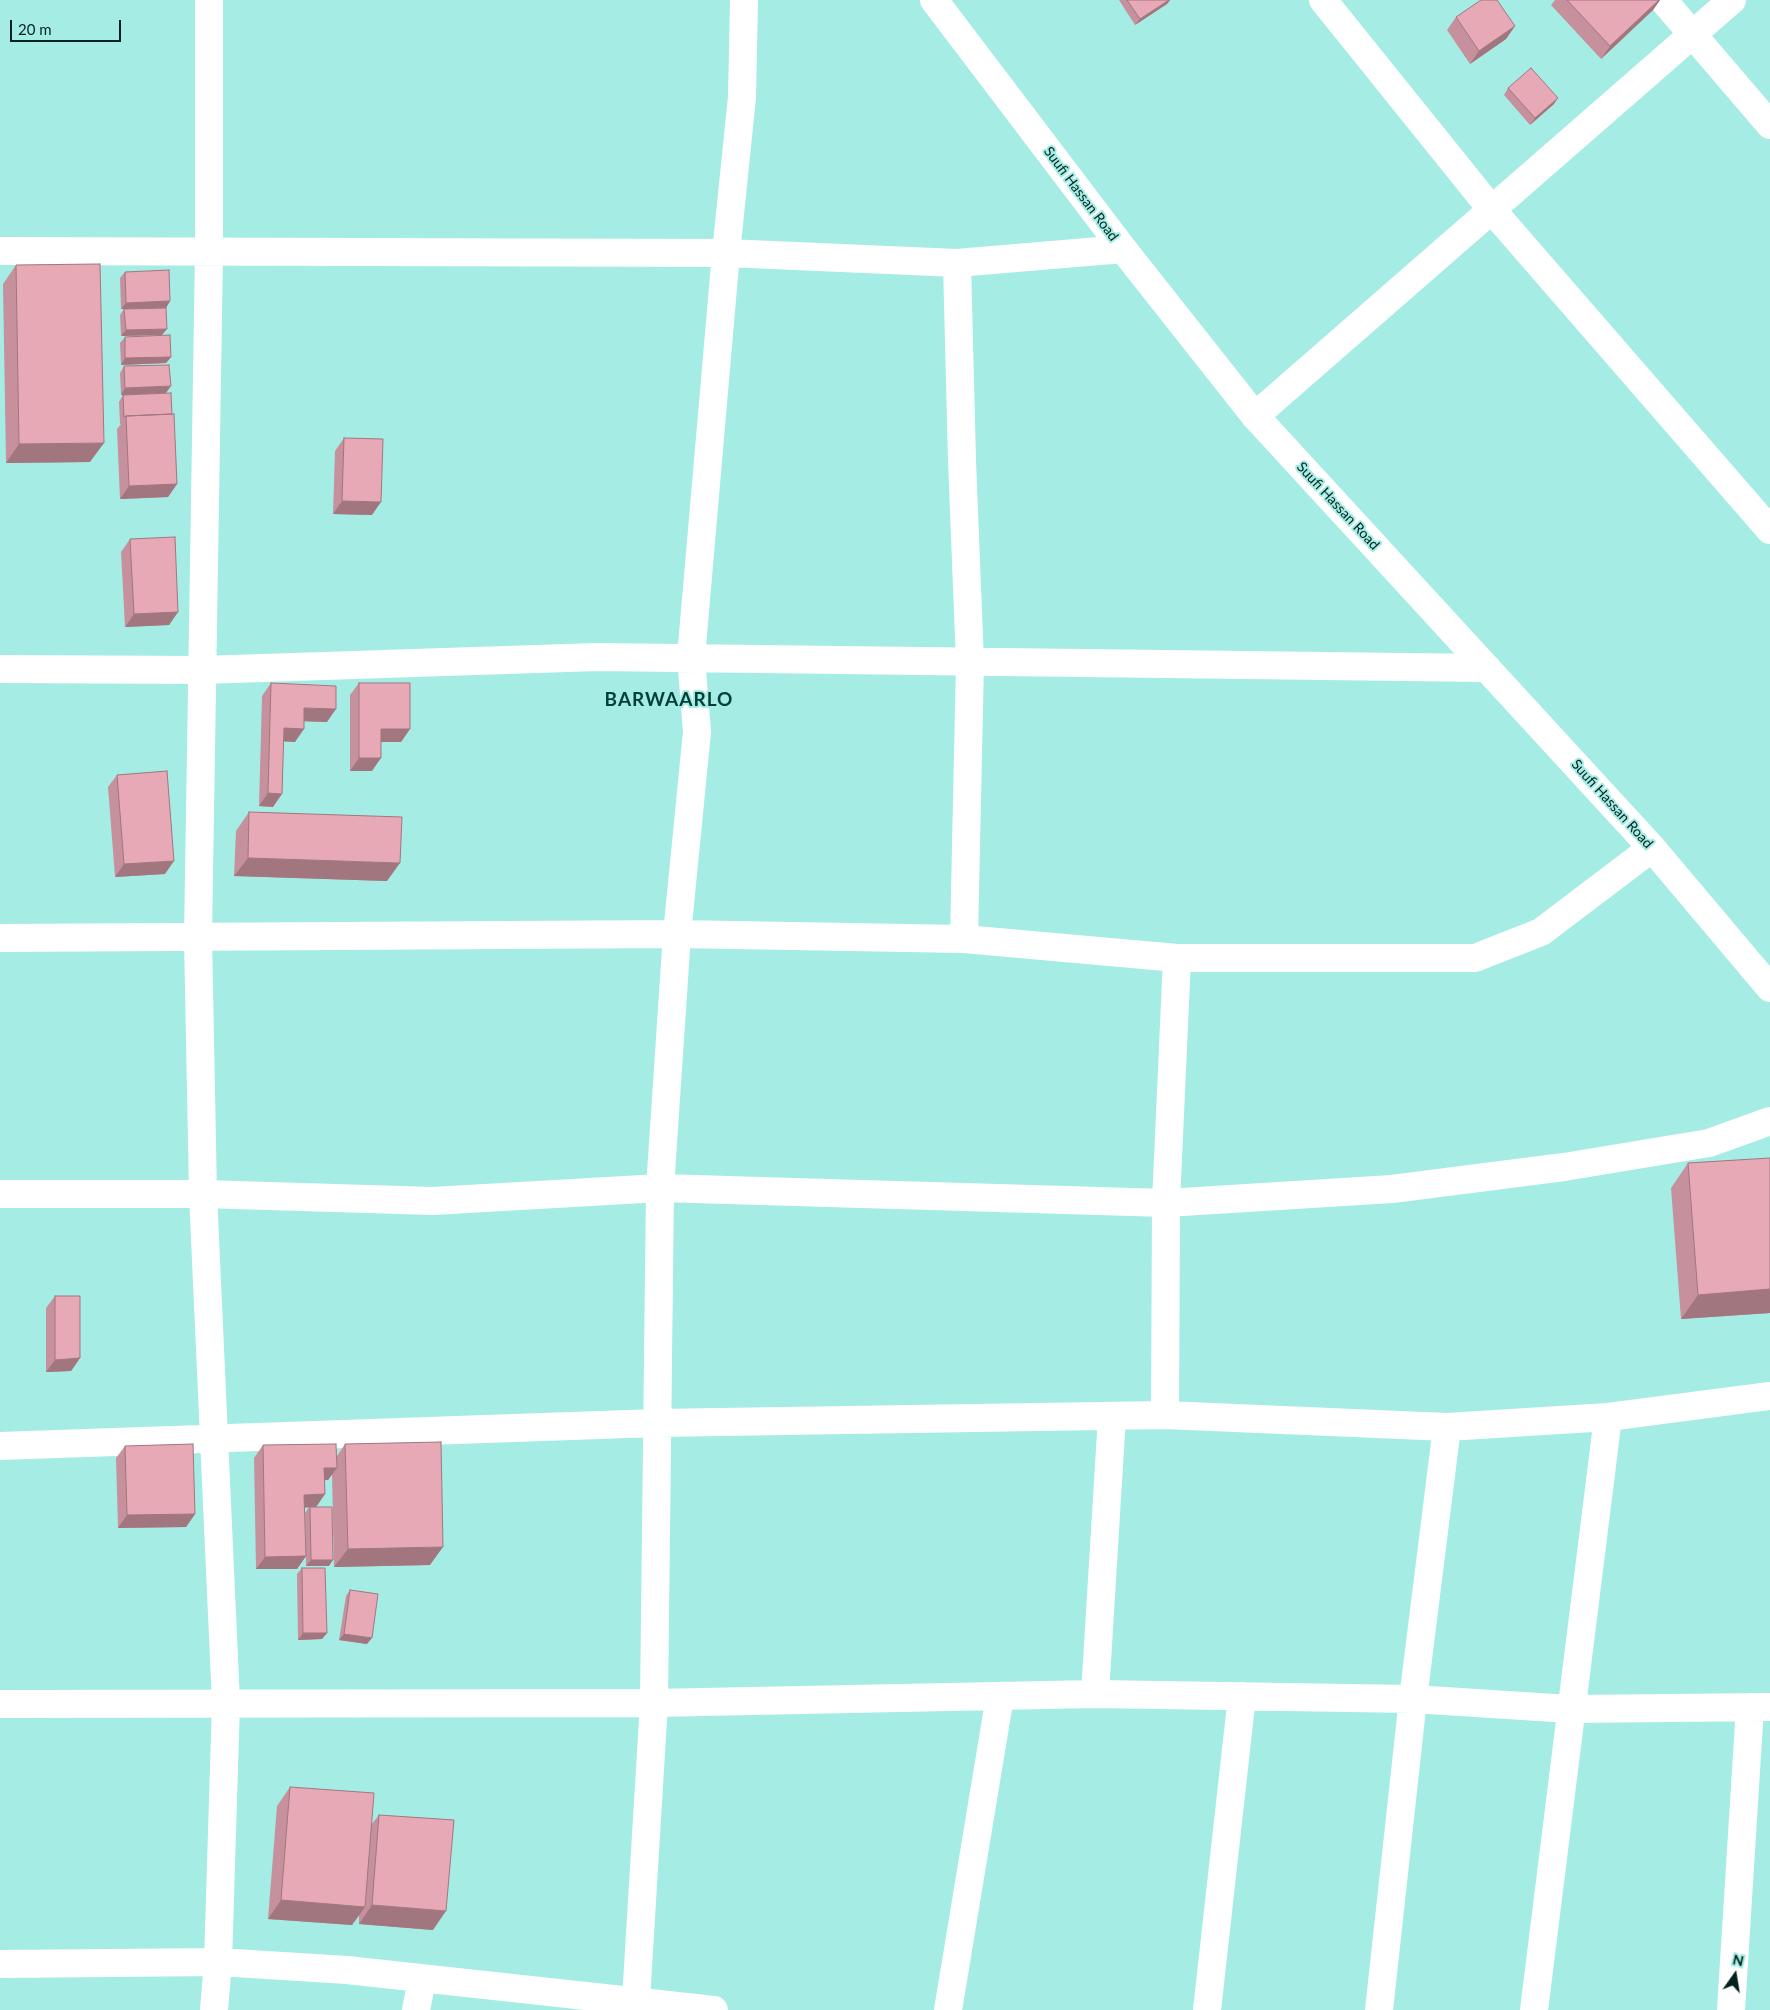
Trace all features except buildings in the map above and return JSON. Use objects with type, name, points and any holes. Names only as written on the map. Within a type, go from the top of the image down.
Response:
[{"type":"street","points":[[191,0],[211,0],[198,937],[204,1194],[226,1703],[218,1962],[214,2010]]},
{"type":"street","points":[[636,2000],[654,1703],[660,1188],[677,934],[697,732],[691,657],[726,253],[742,97],[744,0]]},
{"type":"street","name":"Suufi Hassan Road","points":[[934,0],[1122,249],[1255,416],[1652,848],[1770,988]]},
{"type":"street","points":[[1323,0],[1492,210],[1770,530]]},
{"type":"street","points":[[1663,0],[1770,125]]},
{"type":"street","points":[[1255,416],[1732,0]]},
{"type":"street","points":[[0,251],[726,253],[957,263],[1122,249]]},
{"type":"street","points":[[957,263],[970,662],[964,938]]},
{"type":"street","points":[[0,669],[202,670],[597,657],[1487,668]]},
{"type":"street","points":[[0,938],[677,934],[964,938],[1177,958],[1475,958],[1540,932],[1652,848]]},
{"type":"street","points":[[1165,1414],[1166,1203],[1177,958]]},
{"type":"street","points":[[0,1194],[204,1194],[433,1202],[660,1188],[1166,1203],[1392,1189],[1564,1167],[1709,1143],[1770,1120]]},
{"type":"street","points":[[0,1446],[657,1423],[1165,1414],[1447,1428],[1608,1417],[1770,1396]]},
{"type":"street","points":[[1094,1694],[1112,1416]]},
{"type":"street","points":[[1534,2010],[1570,1708],[1608,1417]]},
{"type":"street","points":[[1379,2010],[1413,1699],[1447,1428]]},
{"type":"street","points":[[0,1704],[654,1703],[1094,1694],[1413,1699],[1570,1708],[1760,1707],[1732,2010]]},
{"type":"street","points":[[948,2010],[1000,1696]]},
{"type":"street","points":[[1206,2010],[1242,1696]]},
{"type":"street","points":[[0,1964],[218,1962],[347,1970],[422,1980],[636,2000],[714,2010]]},
{"type":"street","points":[[416,2010],[422,1980]]},
{"type":"district","name":"BARWAARLO","points":[[669,700]]}]
